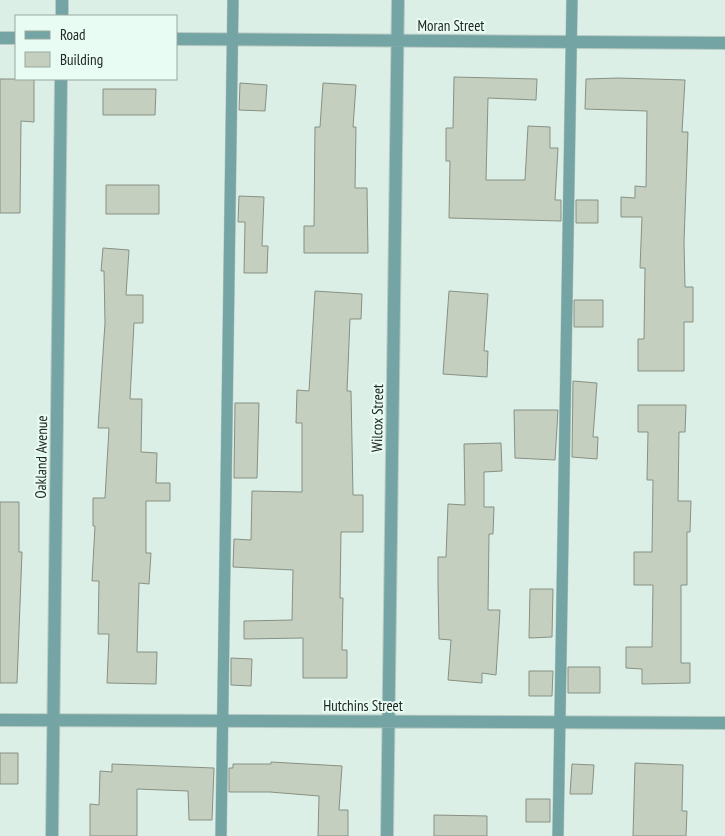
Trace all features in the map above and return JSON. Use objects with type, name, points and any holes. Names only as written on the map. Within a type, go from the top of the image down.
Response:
[{"type":"street","points":[[62,0],[62,15]]},
{"type":"street","name":"Wilcox Street","points":[[387,836],[398,0]]},
{"type":"street","points":[[0,38],[15,38]]},
{"type":"street","name":"Moran Street","points":[[178,39],[725,43]]},
{"type":"street","name":"Oakland Avenue","points":[[52,836],[62,80]]},
{"type":"street","name":"Hutchins Street","points":[[0,720],[725,723]]},
{"type":"lane","points":[[221,836],[233,0]]},
{"type":"lane","points":[[558,836],[572,0]]},
{"type":"building","points":[[454,77],[537,79],[536,100],[488,98],[486,180],[525,180],[528,126],[550,127],[550,148],[558,148],[555,200],[561,200],[561,221],[449,218],[450,161],[446,161],[446,128],[453,128]]},
{"type":"building","points":[[0,79],[34,80],[34,122],[21,121],[20,213],[0,213]]},
{"type":"building","points":[[586,79],[685,80],[682,132],[688,132],[684,242],[685,287],[693,287],[693,322],[684,322],[684,371],[638,371],[638,339],[644,339],[645,268],[640,268],[642,217],[621,217],[621,197],[635,198],[635,186],[646,187],[647,111],[585,109]]},
{"type":"building","points":[[240,83],[267,85],[265,111],[239,110]]},
{"type":"building","points":[[323,83],[356,85],[353,127],[356,127],[355,188],[367,188],[368,253],[304,253],[304,226],[314,226],[315,127],[320,127]]},
{"type":"building","points":[[103,89],[156,89],[155,115],[103,115]]},
{"type":"building","points":[[106,185],[159,185],[159,214],[106,214]]},
{"type":"building","points":[[239,196],[264,197],[262,246],[268,246],[267,273],[244,273],[245,222],[238,222]]},
{"type":"building","points":[[576,200],[598,200],[598,223],[576,223]]},
{"type":"building","points":[[103,248],[129,250],[126,295],[143,295],[143,323],[134,323],[130,399],[142,399],[141,452],[157,453],[156,483],[170,483],[170,501],[146,501],[146,553],[151,553],[149,584],[139,583],[137,652],[157,652],[156,684],[107,683],[109,634],[98,634],[99,581],[92,581],[95,526],[93,526],[93,498],[105,498],[109,428],[98,428],[105,323],[104,271],[101,271]]},
{"type":"building","points":[[315,291],[362,294],[361,319],[350,319],[347,391],[351,391],[353,495],[363,495],[363,532],[341,532],[340,598],[343,598],[342,650],[347,650],[347,678],[303,678],[303,638],[244,639],[244,621],[292,620],[293,570],[233,567],[234,539],[251,540],[252,491],[302,492],[302,423],[296,423],[297,390],[309,391]]},
{"type":"building","points":[[449,291],[488,294],[484,351],[488,351],[487,377],[443,374]]},
{"type":"building","points":[[574,300],[603,300],[603,327],[574,327]]},
{"type":"building","points":[[573,381],[597,383],[593,437],[598,437],[597,459],[572,457]]},
{"type":"building","points":[[235,403],[259,403],[257,478],[234,478]]},
{"type":"building","points":[[638,405],[686,405],[685,432],[679,432],[678,501],[691,501],[690,532],[687,532],[687,585],[681,585],[681,663],[690,663],[690,683],[642,684],[642,669],[626,668],[626,647],[652,647],[653,585],[634,585],[634,552],[652,552],[653,480],[647,480],[648,432],[638,432]]},
{"type":"building","points":[[514,410],[558,410],[555,460],[515,458]]},
{"type":"building","points":[[501,443],[502,471],[484,472],[484,507],[494,507],[493,534],[489,534],[488,610],[500,610],[496,675],[482,673],[482,683],[448,680],[451,640],[439,639],[438,557],[446,557],[448,504],[465,505],[464,444]]},
{"type":"building","points":[[0,502],[19,502],[19,552],[22,552],[17,683],[0,683]]},
{"type":"building","points":[[530,589],[553,589],[552,637],[529,638]]},
{"type":"building","points":[[231,658],[252,659],[251,686],[231,685]]},
{"type":"building","points":[[568,667],[600,667],[600,693],[568,693]]},
{"type":"building","points":[[529,671],[553,671],[552,696],[529,696]]},
{"type":"building","points":[[0,753],[18,753],[18,784],[0,784]]},
{"type":"building","points":[[271,762],[342,766],[339,810],[348,810],[348,836],[318,836],[319,796],[270,792],[229,792],[229,768],[233,768],[233,764],[271,764]]},
{"type":"building","points":[[635,763],[683,765],[682,811],[687,811],[686,836],[633,836]]},
{"type":"building","points":[[112,764],[214,768],[212,820],[189,820],[188,791],[137,789],[137,836],[90,836],[90,804],[99,805],[100,771],[112,772]]},
{"type":"building","points":[[572,764],[594,765],[592,794],[570,794]]},
{"type":"building","points":[[526,799],[550,799],[550,822],[526,822]]},
{"type":"building","points":[[434,815],[487,816],[487,836],[434,836]]}]
